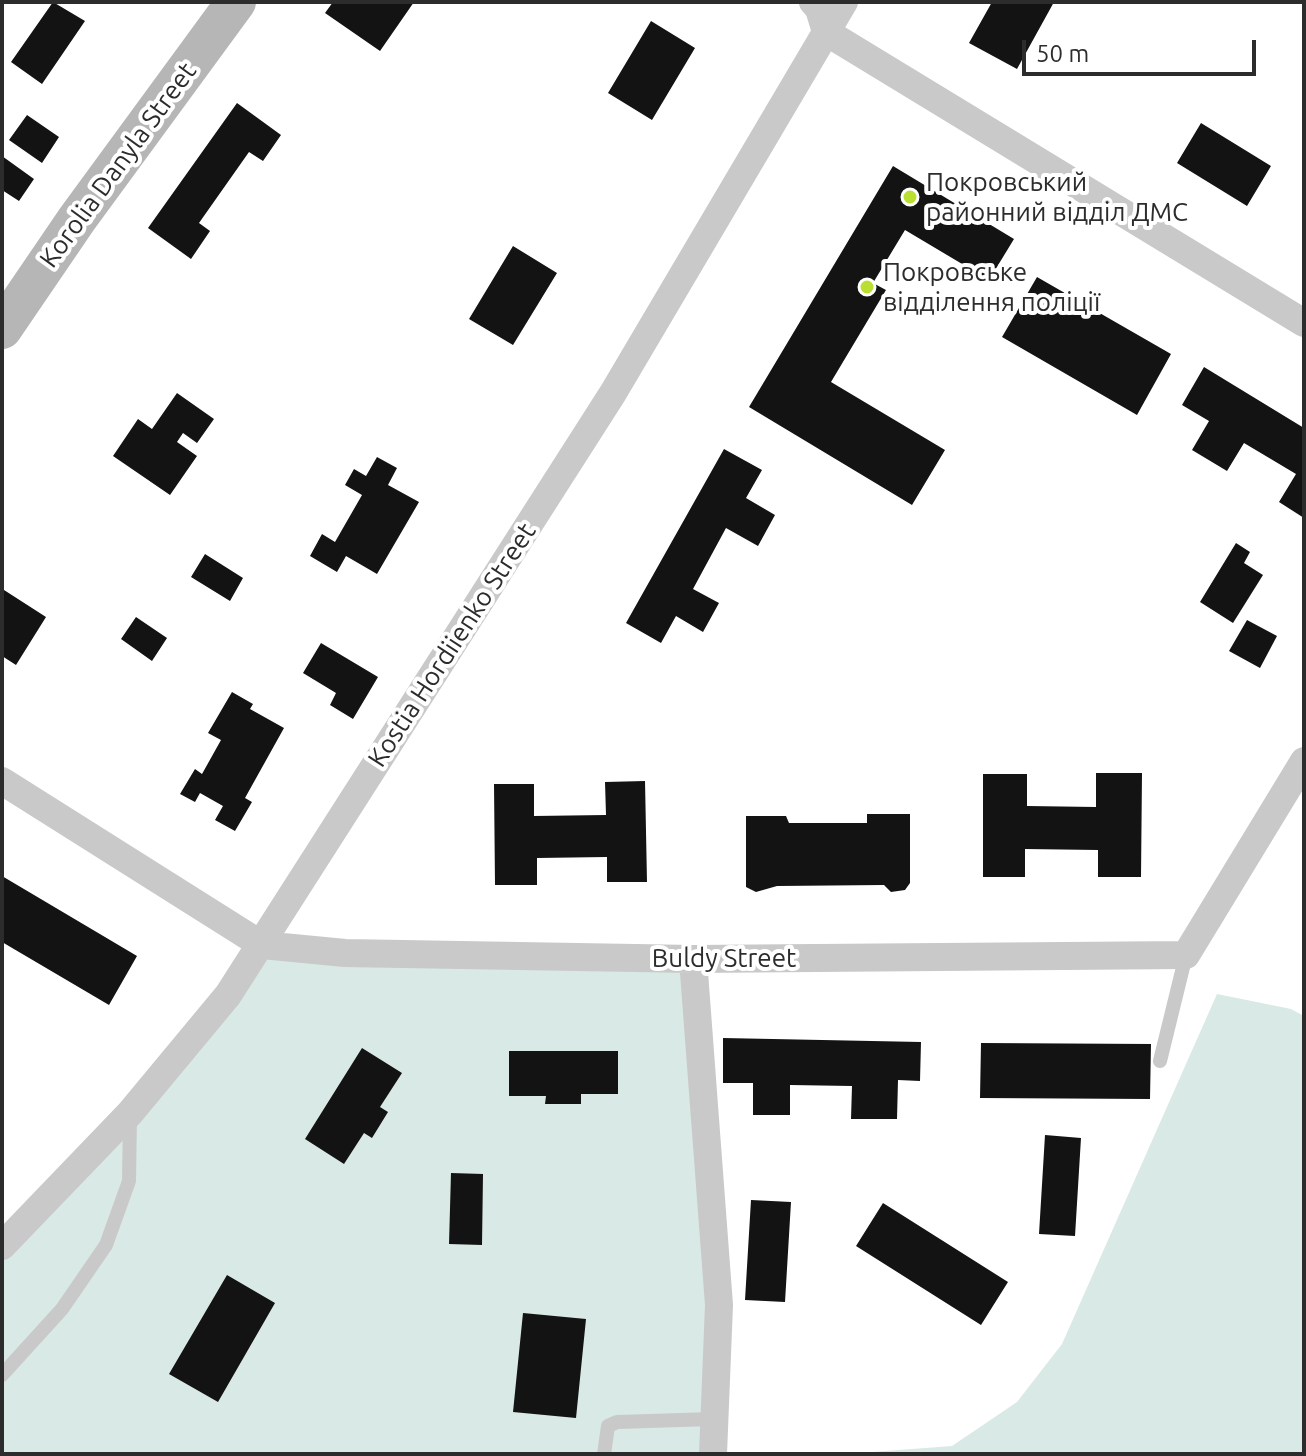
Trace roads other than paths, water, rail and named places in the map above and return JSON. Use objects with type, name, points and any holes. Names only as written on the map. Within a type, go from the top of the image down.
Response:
[{"type":"main road","name":"Korolia Danyla Street","points":[[2,329],[77,219],[234,2]]},
{"type":"street","points":[[813,2],[819,9],[826,32],[1304,323]]},
{"type":"street","name":"Kostia Hordiienko Street","points":[[2,1246],[130,1113],[219,1006],[262,945],[613,393],[844,2]]},
{"type":"street","points":[[1186,955],[1304,761]]},
{"type":"street","points":[[2,781],[262,945]]},
{"type":"street","name":"Buldy Street","points":[[262,945],[345,953],[693,959],[1186,955]]},
{"type":"street","points":[[693,959],[719,1305],[713,1454]]},
{"type":"lane","points":[[1160,1061],[1186,955]]},
{"type":"lane","points":[[2,1375],[62,1309],[106,1245],[129,1181],[130,1113]]},
{"type":"lane","points":[[604,1454],[608,1426],[617,1422],[713,1419]]},
{"type":"place","name":"Покровський районний відділ ДМС","points":[[910,197]]},
{"type":"place","name":"Покровське відділення поліції","points":[[867,287]]}]
